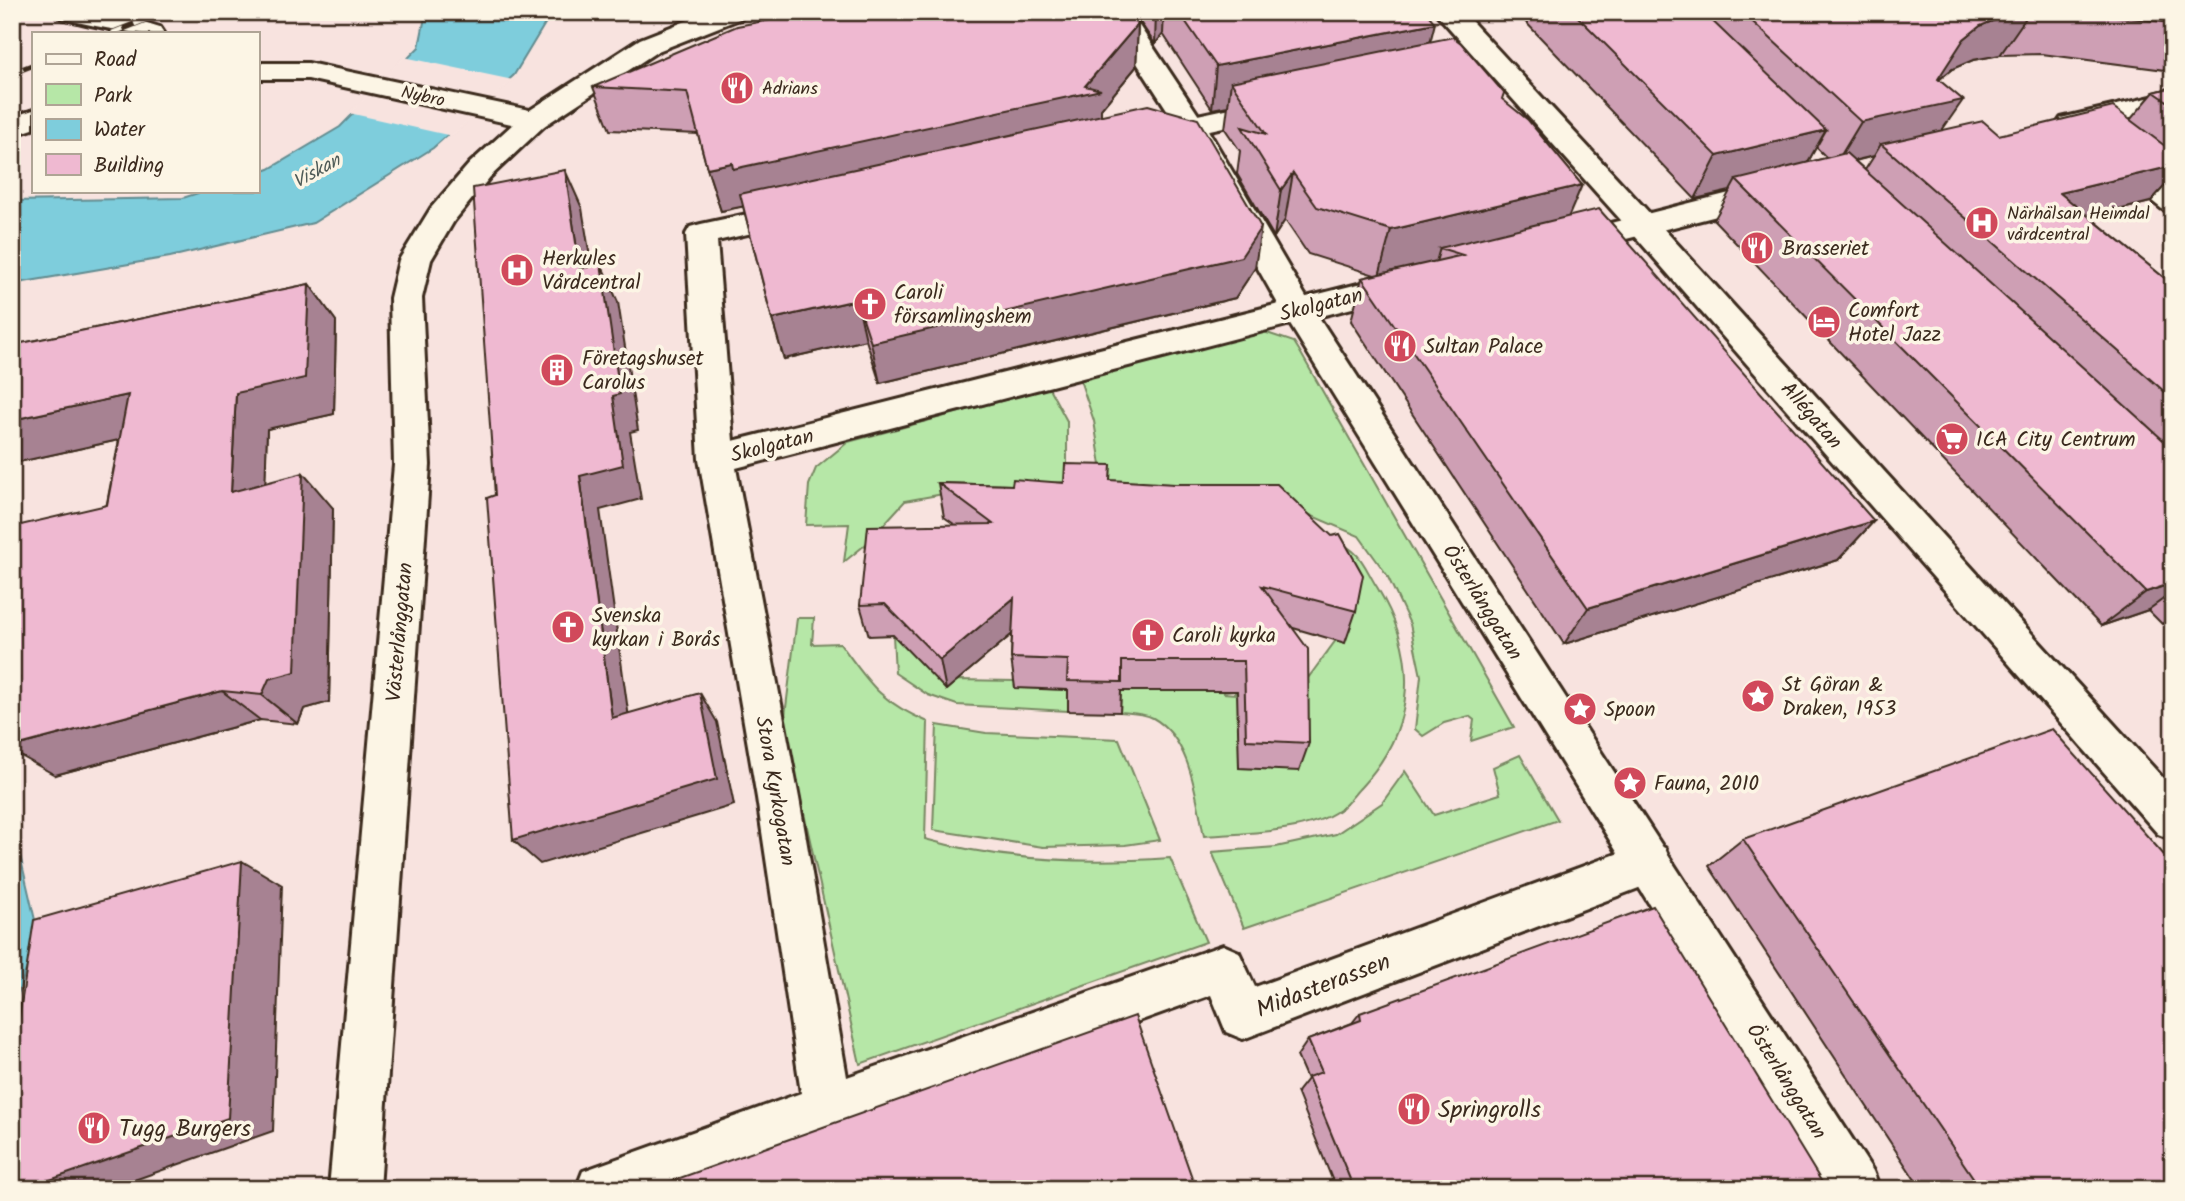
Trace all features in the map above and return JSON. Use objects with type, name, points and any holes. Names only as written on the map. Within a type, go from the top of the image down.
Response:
[{"type":"street","points":[[70,12],[93,15],[148,32]]},
{"type":"street","name":"Österlånggatan","points":[[1117,12],[1191,125],[1297,310],[1855,1189]]},
{"type":"street","name":"Allégatan","points":[[1448,12],[1482,65],[1644,225],[1942,564],[2173,820]]},
{"type":"street","points":[[687,20],[740,21]]},
{"type":"street","name":"Västerlånggatan","points":[[354,1189],[412,465],[406,298],[415,260],[442,215],[480,170],[534,120],[687,20]]},
{"type":"street","name":"Nybro","points":[[259,71],[308,71],[534,120]]},
{"type":"street","points":[[2173,100],[2060,127],[2173,202]]},
{"type":"street","points":[[1123,140],[1297,103]]},
{"type":"street","points":[[12,127],[32,119]]},
{"type":"street","points":[[1537,251],[1802,185]]},
{"type":"street","name":"Stora Kyrkogatan","points":[[824,207],[701,234],[717,459],[778,798],[828,1110]]},
{"type":"street","name":"Skolgatan","points":[[717,459],[1431,277]]},
{"type":"street","name":"Midasterassen","points":[[828,1110],[1223,968],[1243,1015],[1649,863]]},
{"type":"street","points":[[601,1189],[828,1110]]},
{"type":"green space","points":[[1261,331],[1294,342],[1514,727],[1471,741],[1474,720],[1469,716],[1444,723],[1423,736],[1415,729],[1421,676],[1410,624],[1387,575],[1359,536],[1273,499],[1105,490],[1094,421],[1080,380]]},
{"type":"green space","points":[[1049,388],[1067,421],[1067,490],[954,492],[905,501],[865,545],[844,562],[849,524],[806,525],[809,485],[816,468],[848,442]]},
{"type":"green space","points":[[1322,532],[1347,546],[1361,559],[1391,613],[1400,639],[1406,690],[1402,716],[1393,740],[1379,764],[1350,799],[1326,818],[1274,831],[1204,836],[1190,770],[1176,740],[1153,718],[1120,712],[1121,691],[1178,691],[1223,686],[1224,693],[1235,694],[1235,686],[1299,697],[1308,693],[1303,685],[1336,640]]},
{"type":"green space","points":[[797,618],[814,618],[812,644],[840,643],[887,699],[928,722],[925,839],[1016,857],[1077,861],[1170,858],[1206,942],[860,1064],[784,724]]},
{"type":"green space","points":[[950,634],[937,680],[946,690],[957,680],[1015,681],[1025,688],[1069,690],[1068,711],[957,705],[928,695],[895,673],[893,635]]},
{"type":"green space","points":[[937,725],[986,733],[1119,739],[1160,840],[1125,845],[1043,847],[933,830]]},
{"type":"green space","points":[[1520,755],[1558,820],[1244,928],[1212,852],[1276,847],[1336,834],[1382,803],[1405,771],[1434,815],[1500,794],[1493,767]]},
{"type":"water","name":"Viskan","points":[[426,12],[552,12],[514,75],[433,148],[313,223],[170,257],[12,284],[12,201],[183,198],[201,192],[259,192],[259,172],[340,127],[419,47]]},
{"type":"water","points":[[12,821],[38,933],[12,1012]]},
{"type":"pier","points":[[404,57],[513,80],[452,136],[349,113]]},
{"type":"building","points":[[813,12],[1130,12],[1138,24],[1085,86],[1101,90],[733,169],[732,163],[707,168],[687,92],[593,87],[737,26]]},
{"type":"building","points":[[1179,12],[1426,12],[1435,23],[1216,66]]},
{"type":"building","points":[[1573,12],[1703,12],[1826,130],[1717,156]]},
{"type":"building","points":[[1742,12],[2030,12],[2002,17],[1980,26],[1964,39],[1938,79],[1963,100],[1861,122]]},
{"type":"building","points":[[2082,12],[2173,12],[2173,23]]},
{"type":"building","points":[[1453,37],[1504,93],[1502,99],[1528,120],[1582,185],[1391,230],[1317,207],[1293,173],[1281,190],[1242,127],[1266,134],[1231,82]]},
{"type":"building","points":[[2173,87],[2173,105],[2154,92]]},
{"type":"building","points":[[1148,105],[1198,119],[1261,227],[1241,257],[871,343],[857,300],[772,319],[740,194]]},
{"type":"building","points":[[2113,107],[2173,152],[2173,166],[2060,193],[2173,285],[2173,399],[1881,144],[1983,121],[1999,135]]},
{"type":"building","points":[[1846,153],[2173,449],[2173,583],[2146,592],[1736,180]]},
{"type":"building","points":[[565,170],[580,269],[601,264],[620,394],[613,396],[623,465],[580,476],[612,718],[700,693],[717,779],[513,840],[487,498],[495,495],[473,188]]},
{"type":"building","points":[[1599,209],[1874,521],[1588,608],[1362,278],[1463,255],[1440,248]]},
{"type":"building","points":[[309,284],[305,378],[236,393],[231,492],[303,473],[295,672],[269,679],[262,695],[222,691],[12,747],[12,719],[19,678],[12,679],[12,527],[107,505],[128,395],[12,420],[12,345]]},
{"type":"building","name":"Caroli kyrka","points":[[1065,464],[1111,465],[1110,480],[1175,484],[1277,484],[1332,536],[1340,534],[1363,575],[1356,611],[1262,586],[1308,649],[1309,743],[1246,740],[1244,661],[1122,661],[1122,682],[1067,681],[1068,660],[1011,658],[1014,598],[940,660],[885,604],[860,605],[868,526],[993,524],[938,483],[1012,485],[1013,479],[1064,483]]},
{"type":"building","points":[[2052,729],[2173,865],[2173,1189],[1981,1189],[1743,839]]},
{"type":"building","points":[[242,861],[228,1118],[24,1189],[12,1189],[12,1063],[34,920]]},
{"type":"building","points":[[1653,906],[1826,1189],[1354,1189],[1308,1077],[1322,1072],[1308,1040],[1361,1020],[1360,1013]]},
{"type":"building","points":[[1135,1016],[1196,1189],[649,1189]]},
{"type":"railway","points":[[115,32],[165,12]]},
{"type":"railway","points":[[12,73],[32,65]]},
{"type":"place","name":"Adrians","points":[[737,88]]},
{"type":"place","name":"Närhälsan Heimdal vårdcentral","points":[[1982,223]]},
{"type":"place","name":"Brasseriet","points":[[1757,248]]},
{"type":"place","name":"Herkules Vårdcentral","points":[[517,270]]},
{"type":"place","name":"Caroli församlingshem","points":[[870,304]]},
{"type":"place","name":"Comfort Hotel Jazz","points":[[1824,322]]},
{"type":"place","name":"Sultan Palace","points":[[1400,346]]},
{"type":"place","name":"Företagshuset Carolus","points":[[557,370]]},
{"type":"place","name":"ICA City Centrum","points":[[1952,439]]},
{"type":"place","name":"Svenska kyrkan i Borås","points":[[568,627]]},
{"type":"place","name":"Caroli kyrka","points":[[1148,635]]},
{"type":"place","name":"St Göran & Draken, 1953","points":[[1758,696]]},
{"type":"place","name":"Spoon","points":[[1580,709]]},
{"type":"place","name":"Fauna, 2010","points":[[1630,783]]},
{"type":"place","name":"Springrolls","points":[[1414,1109]]},
{"type":"place","name":"Tugg Burgers","points":[[94,1128]]}]
